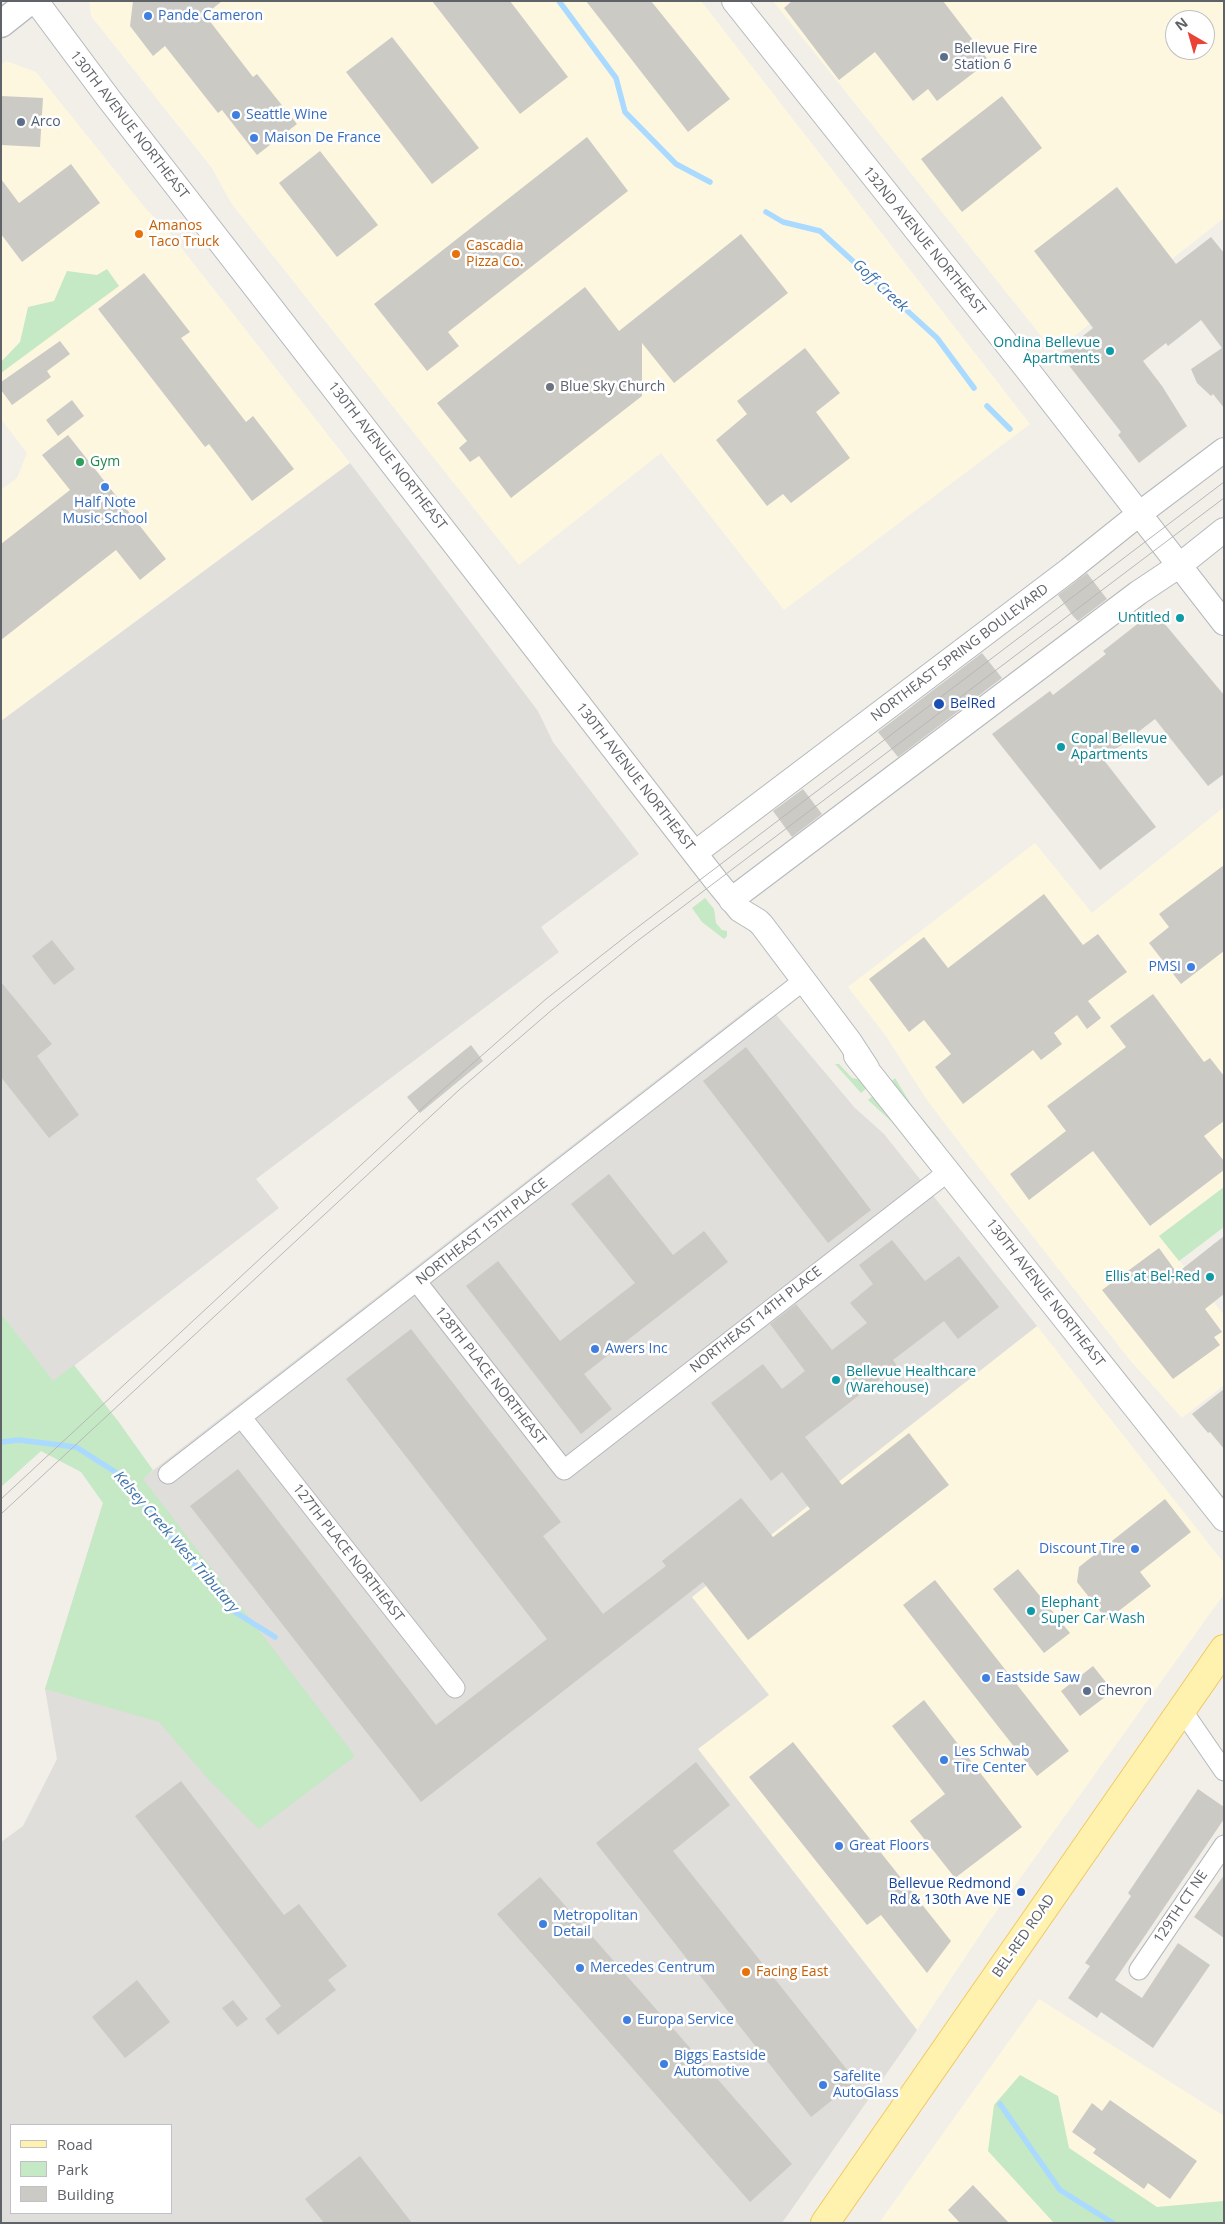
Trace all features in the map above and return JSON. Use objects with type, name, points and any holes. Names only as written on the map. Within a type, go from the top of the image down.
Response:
[{"type":"main road","points":[[1,24],[30,1]]},
{"type":"main road","name":"BEL-RED ROAD","points":[[824,2223],[1224,1649]]},
{"type":"street","name":"130TH AVENUE NORTHEAST","points":[[36,1],[109,99],[695,853],[736,905],[758,921],[810,988],[867,1068],[1224,1518]]},
{"type":"street","name":"132ND AVENUE NORTHEAST","points":[[734,1],[1224,623]]},
{"type":"street","name":"NORTHEAST SPRING BOULEVARD","points":[[695,853],[1069,570],[1224,450]]},
{"type":"street","points":[[736,905],[1138,593],[1180,565],[1224,530]]},
{"type":"street","name":"130TH AVENUE NORTHEAST","points":[[736,905],[746,930],[794,988],[867,1068]]},
{"type":"street","name":"NORTHEAST 15TH PLACE","points":[[168,1474],[794,988]]},
{"type":"street","name":"NORTHEAST 14TH PLACE","points":[[564,1470],[948,1171]]},
{"type":"street","name":"128TH PLACE NORTHEAST","points":[[416,1282],[564,1470]]},
{"type":"street","name":"127TH PLACE NORTHEAST","points":[[242,1418],[455,1688]]},
{"type":"street","points":[[1182,1710],[1224,1771]]},
{"type":"street","name":"129TH CT NE","points":[[1139,1970],[1224,1845]]},
{"type":"shaded area","points":[[89,1],[701,1],[1030,424],[784,610],[661,453],[519,565],[231,203],[212,168],[91,16]]},
{"type":"shaded area","points":[[773,1],[1224,1],[1224,218],[1054,352]]},
{"type":"shaded area","points":[[6,61],[36,72],[146,209],[169,232],[350,463],[1,721],[1,490],[17,478],[27,453],[1,419],[1,65]]},
{"type":"shaded area","points":[[350,463],[538,711],[553,742],[639,854],[541,927],[559,952],[256,1179],[279,1208],[53,1382],[1,1313],[1,721]]},
{"type":"shaded area","points":[[1224,807],[1224,1187],[1159,1236],[1224,1315],[1224,1385],[1182,1418],[1129,1359],[969,1155],[927,1100],[886,1036],[848,987],[1035,843],[1092,913]]},
{"type":"shaded area","points":[[762,998],[855,1108],[884,1134],[1037,1326],[692,1597],[769,1695],[698,1749],[917,2030],[782,2223],[1,2223],[1,1842],[23,1826],[57,1759],[45,1689],[103,1503],[142,1479]]},
{"type":"shaded area","points":[[1037,1326],[1224,1563],[1224,1594],[986,1926],[917,2030],[698,1749],[691,1597]]},
{"type":"shaded area","points":[[1039,1999],[1224,2116],[1224,2201],[1157,2207],[1069,2148],[1058,2096],[988,2150],[1054,2223],[879,2223]]},
{"type":"green space","points":[[107,269],[119,286],[1,373],[1,362],[20,342],[28,307],[54,301],[67,271],[97,275]]},
{"type":"green space","points":[[705,898],[714,909],[716,923],[722,930],[727,931],[727,936],[724,939],[702,922],[692,908]]},
{"type":"green space","points":[[835,1064],[839,1064],[852,1078],[861,1080],[868,1087],[861,1093]]},
{"type":"green space","points":[[895,1078],[912,1106],[940,1140],[933,1137],[890,1083]]},
{"type":"green space","points":[[874,1095],[930,1166],[932,1172],[892,1122],[868,1100]]},
{"type":"green space","points":[[1224,1187],[1224,1227],[1179,1261],[1159,1236]]},
{"type":"green space","points":[[1,1313],[53,1381],[74,1365],[153,1470],[143,1479],[355,1756],[259,1829],[210,1781],[159,1722],[45,1689],[103,1503],[81,1472],[41,1451],[1,1487]]},
{"type":"green space","points":[[1020,2075],[1058,2096],[1069,2148],[1157,2207],[1224,2201],[1224,2223],[1054,2223],[988,2151],[994,2105]]},
{"type":"building","points":[[133,1],[222,1],[205,15],[253,77],[257,74],[297,124],[257,155],[222,110],[218,113],[165,46],[153,56],[130,26]]},
{"type":"building","points":[[432,1],[510,1],[568,77],[520,114]]},
{"type":"building","points":[[586,1],[651,1],[730,99],[688,132]]},
{"type":"building","points":[[792,1],[943,1],[989,61],[937,101],[928,89],[913,101],[875,52],[839,80],[784,8]]},
{"type":"building","points":[[392,37],[479,148],[432,184],[346,72]]},
{"type":"building","name":"Arco","points":[[1,96],[43,98],[40,147],[1,145]]},
{"type":"building","points":[[1002,96],[1042,148],[962,212],[921,159]]},
{"type":"building","points":[[587,137],[628,191],[448,332],[459,346],[427,371],[374,304]]},
{"type":"building","points":[[320,151],[378,225],[337,257],[279,183]]},
{"type":"building","points":[[71,164],[100,203],[22,262],[1,234],[1,179],[19,203]]},
{"type":"building","name":"Ondina Bellevue Apartments","points":[[1117,187],[1176,264],[1211,237],[1224,253],[1224,408],[1213,394],[1211,396],[1197,383],[1191,369],[1222,348],[1201,320],[1168,346],[1166,343],[1143,361],[1162,386],[1187,426],[1139,463],[1118,435],[1121,432],[1060,354],[1093,328],[1034,251]]},
{"type":"building","name":"Blue Sky Church","points":[[741,234],[788,293],[674,383],[642,343],[642,396],[511,498],[479,456],[470,462],[459,448],[467,441],[437,403],[585,287],[619,331]]},
{"type":"building","points":[[144,273],[190,332],[181,338],[246,422],[253,416],[294,469],[252,501],[209,444],[205,447],[98,309]]},
{"type":"building","points":[[60,341],[70,354],[47,371],[51,377],[12,405],[1,390],[1,382]]},
{"type":"building","points":[[805,348],[840,393],[816,412],[850,458],[791,503],[783,494],[767,506],[716,440],[747,414],[737,401]]},
{"type":"building","points":[[72,400],[84,416],[58,436],[46,420]]},
{"type":"building","points":[[68,435],[166,559],[140,580],[116,550],[1,640],[1,544],[70,490],[42,455]]},
{"type":"building","points":[[1087,573],[1107,599],[1078,621],[1058,595]]},
{"type":"building","name":"Copal Bellevue Apartments","points":[[1154,611],[1224,695],[1224,774],[1208,786],[1155,719],[1103,759],[1156,827],[1100,870],[992,734],[1050,691],[1053,695],[1106,654],[1103,651]]},
{"type":"building","points":[[982,653],[1002,678],[898,757],[878,732]]},
{"type":"building","points":[[803,789],[822,814],[792,837],[773,811]]},
{"type":"building","points":[[1224,865],[1224,951],[1181,984],[1149,943],[1169,927],[1159,914]]},
{"type":"building","points":[[1044,894],[1083,945],[1098,934],[1127,972],[1088,1001],[1101,1018],[1087,1029],[1077,1015],[1054,1033],[1062,1044],[1041,1060],[1033,1050],[963,1104],[935,1067],[951,1054],[924,1020],[909,1032],[869,979],[924,937],[948,968]]},
{"type":"building","points":[[52,940],[75,969],[54,985],[32,956]]},
{"type":"building","points":[[1,982],[52,1044],[37,1056],[79,1115],[49,1138],[1,1077]]},
{"type":"building","points":[[1153,994],[1204,1062],[1210,1058],[1224,1076],[1224,1121],[1204,1136],[1224,1161],[1224,1170],[1150,1226],[1093,1151],[1029,1200],[1010,1174],[1066,1131],[1047,1106],[1126,1047],[1110,1026]]},
{"type":"building","points":[[471,1045],[483,1061],[420,1113],[407,1097]]},
{"type":"building","points":[[746,1047],[871,1210],[828,1243],[703,1081]]},
{"type":"building","points":[[609,1174],[673,1255],[704,1231],[728,1262],[584,1374],[612,1409],[581,1434],[466,1286],[498,1261],[560,1341],[635,1283],[571,1204]]},
{"type":"building","points":[[1224,1236],[1224,1294],[1205,1309],[1222,1332],[1214,1337],[1220,1345],[1173,1379],[1102,1290],[1159,1248],[1177,1273]]},
{"type":"building","points":[[892,1240],[925,1281],[959,1256],[999,1307],[958,1339],[944,1321],[893,1360],[897,1366],[805,1437],[842,1485],[909,1433],[949,1485],[748,1640],[703,1582],[421,1802],[190,1506],[238,1469],[436,1725],[547,1639],[346,1379],[411,1329],[561,1522],[543,1536],[603,1614],[666,1566],[662,1561],[741,1498],[773,1537],[810,1509],[782,1472],[771,1481],[711,1403],[763,1364],[782,1389],[805,1371],[770,1324],[796,1304],[832,1350],[867,1323],[850,1303],[873,1284],[859,1265]]},
{"type":"building","points":[[1224,1389],[1224,1449],[1192,1414]]},
{"type":"building","name":"Discount Tire","points":[[1165,1499],[1191,1532],[1140,1572],[1151,1586],[1107,1620],[1077,1582],[1079,1567]]},
{"type":"building","name":"Elephant Super Car Wash","points":[[1018,1569],[1070,1633],[1044,1653],[993,1589]]},
{"type":"building","name":"Eastside Saw","points":[[935,1580],[1069,1751],[1037,1776],[903,1605]]},
{"type":"building","name":"Chevron","points":[[1093,1666],[1113,1691],[1080,1716],[1061,1691]]},
{"type":"building","name":"Les Schwab Tire Center","points":[[924,1700],[1022,1827],[955,1878],[910,1821],[945,1794],[892,1726]]},
{"type":"building","name":"Great Floors","points":[[793,1742],[951,1941],[927,1973],[881,1915],[867,1925],[749,1777]]},
{"type":"building","points":[[696,1762],[730,1805],[673,1851],[856,2081],[811,2117],[596,1843]]},
{"type":"building","points":[[181,1781],[284,1915],[299,1904],[347,1966],[328,1980],[336,1990],[278,2035],[265,2019],[281,2006],[135,1816]]},
{"type":"building","points":[[1198,1789],[1224,1807],[1224,1819],[1115,1980],[1142,1998],[1178,1943],[1210,1965],[1153,2048],[1101,2012],[1097,2018],[1068,1998],[1090,1966],[1085,1963],[1131,1896],[1128,1893]]},
{"type":"building","points":[[1224,1875],[1224,1938],[1194,1917]]},
{"type":"building","points":[[540,1877],[792,2164],[750,2202],[497,1914]]},
{"type":"building","points":[[137,1980],[170,2022],[125,2058],[92,2017]]},
{"type":"building","points":[[233,2000],[248,2019],[237,2027],[222,2008]]},
{"type":"building","points":[[1110,2100],[1197,2161],[1170,2199],[1148,2183],[1144,2189],[1093,2153],[1096,2149],[1072,2132],[1092,2103],[1102,2111]]},
{"type":"building","points":[[360,2156],[412,2223],[324,2223],[305,2199]]},
{"type":"building","points":[[973,2185],[1009,2223],[960,2223],[948,2210]]},
{"type":"waterway","name":"Goff Creek","points":[[559,1],[616,78],[625,112],[676,164],[710,182]]},
{"type":"waterway","name":"Goff Creek","points":[[766,212],[783,222],[820,231],[937,338],[974,388]]},
{"type":"waterway","name":"Goff Creek","points":[[987,406],[1010,429]]},
{"type":"waterway","name":"Kelsey Creek West Tributary","points":[[1,1442],[19,1440],[76,1447],[117,1473],[235,1612],[275,1637]]},
{"type":"waterway","name":"Kelsey Creek West Tributary","points":[[1000,2104],[1060,2190],[1113,2223]]},
{"type":"tram line","points":[[1,1499],[430,1101],[546,999],[630,933],[1224,482]]},
{"type":"tram line","points":[[1,1514],[459,1090],[553,1009],[636,942],[1224,498]]},
{"type":"place","name":"Pande Cameron","points":[[148,16]]},
{"type":"place","name":"Bellevue Fire Station 6","points":[[944,57]]},
{"type":"place","name":"Seattle Wine","points":[[236,115]]},
{"type":"place","name":"Arco","points":[[21,122]]},
{"type":"place","name":"Maison De France","points":[[254,138]]},
{"type":"place","name":"Amanos Taco Truck","points":[[139,234]]},
{"type":"place","name":"Cascadia Pizza Co.","points":[[456,254]]},
{"type":"place","name":"Ondina Bellevue Apartments","points":[[1110,351]]},
{"type":"place","name":"Blue Sky Church","points":[[550,387]]},
{"type":"place","name":"Gym","points":[[80,462]]},
{"type":"place","name":"Half Note Music School","points":[[105,487]]},
{"type":"place","name":"Untitled","points":[[1180,618]]},
{"type":"place","name":"BelRed","points":[[939,704]]},
{"type":"place","name":"Copal Bellevue Apartments","points":[[1061,747]]},
{"type":"place","name":"PMSI","points":[[1191,967]]},
{"type":"place","name":"Ellis at Bel-Red","points":[[1210,1277]]},
{"type":"place","name":"Awers Inc","points":[[595,1349]]},
{"type":"place","name":"Bellevue Healthcare (Warehouse)","points":[[836,1380]]},
{"type":"place","name":"Discount Tire","points":[[1135,1549]]},
{"type":"place","name":"Elephant Super Car Wash","points":[[1031,1611]]},
{"type":"place","name":"Eastside Saw","points":[[986,1678]]},
{"type":"place","name":"Chevron","points":[[1087,1691]]},
{"type":"place","name":"Les Schwab Tire Center","points":[[944,1760]]},
{"type":"place","name":"Great Floors","points":[[839,1846]]},
{"type":"place","name":"Bellevue Redmond Rd & 130th Ave NE","points":[[1021,1892]]},
{"type":"place","name":"Metropolitan Detail","points":[[543,1924]]},
{"type":"place","name":"Mercedes Centrum","points":[[580,1968]]},
{"type":"place","name":"Facing East","points":[[746,1972]]},
{"type":"place","name":"Europa Service","points":[[627,2020]]},
{"type":"place","name":"Biggs Eastside Automotive","points":[[664,2064]]},
{"type":"place","name":"Safelite AutoGlass","points":[[823,2085]]}]
